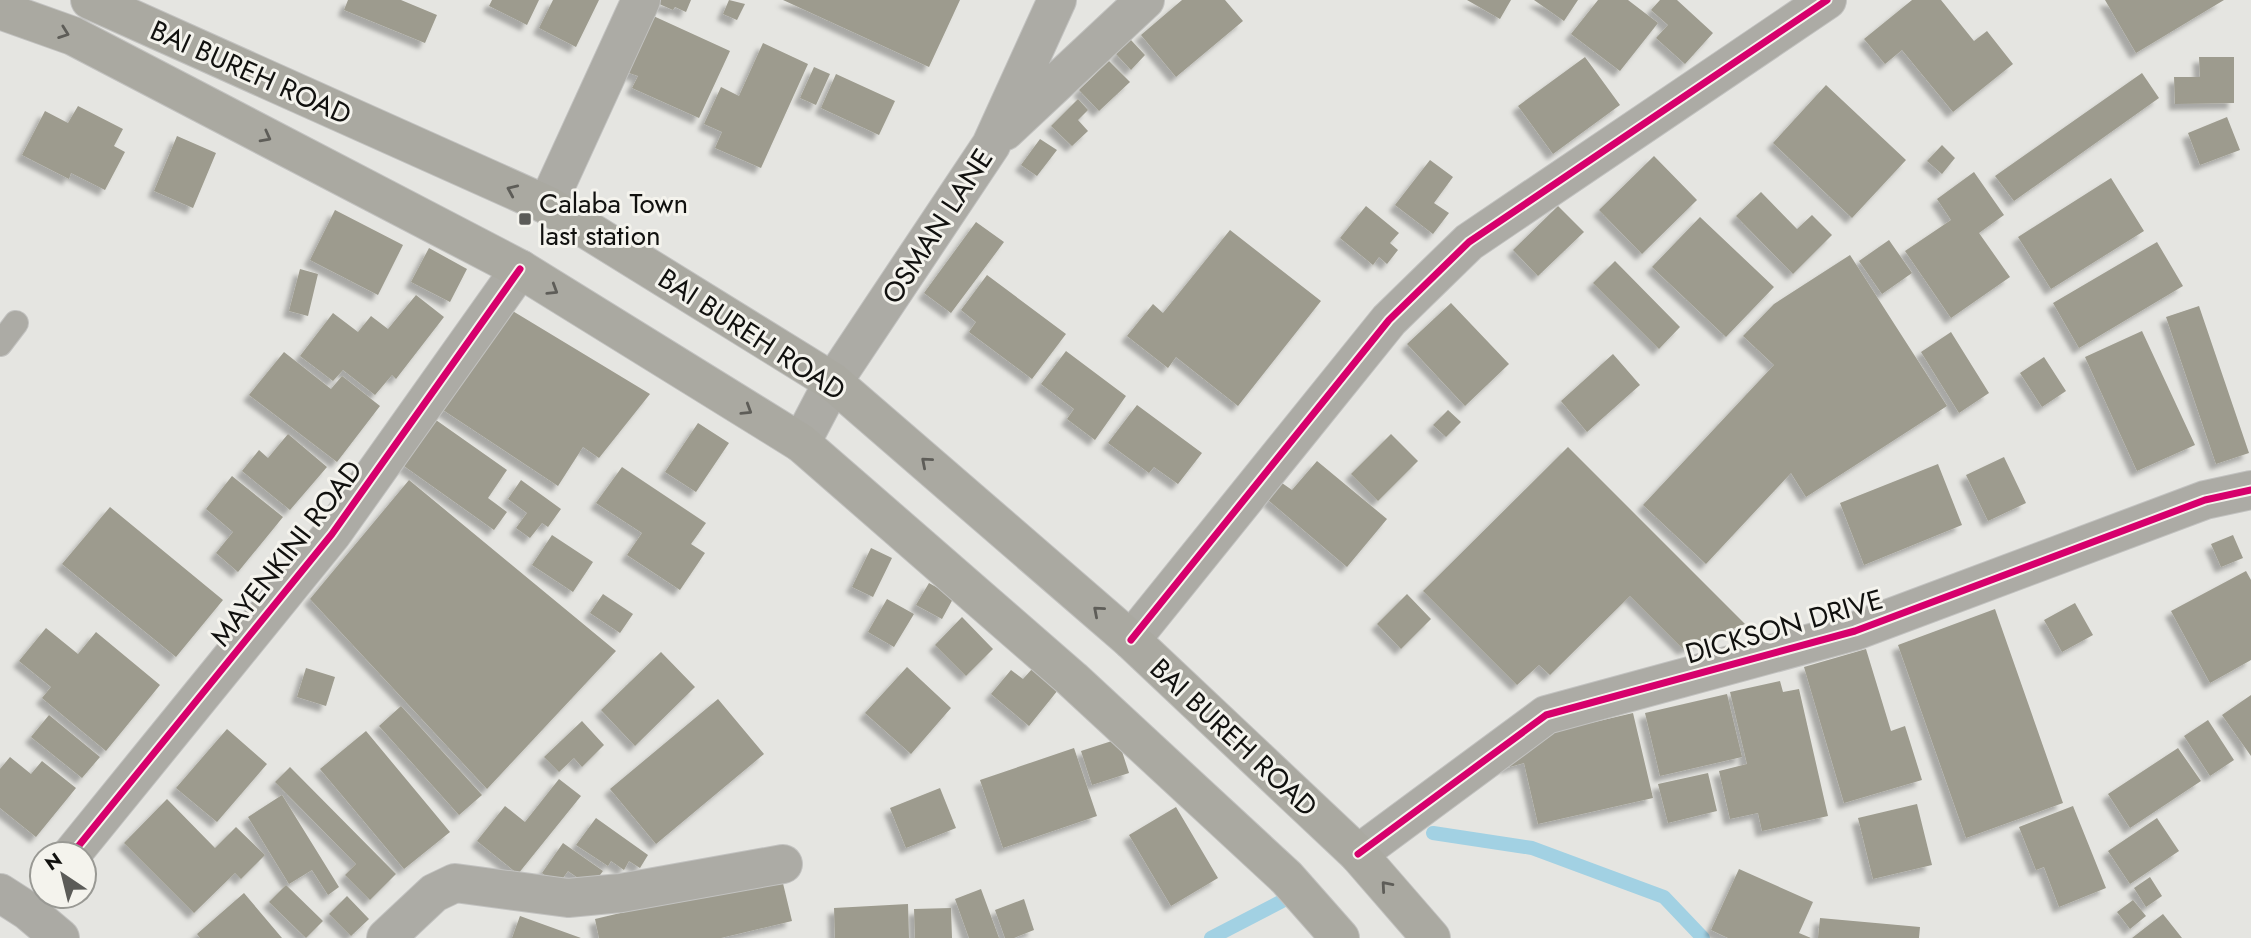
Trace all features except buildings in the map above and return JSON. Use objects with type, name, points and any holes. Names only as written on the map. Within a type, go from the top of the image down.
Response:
[{"type":"highway","name":"BAI BUREH ROAD","points":[[90,0],[547,205],[834,382],[1131,640],[1359,854],[1431,938]]},
{"type":"highway","name":"BAI BUREH ROAD","points":[[0,10],[73,36],[520,269],[801,443],[1072,679],[1287,878],[1340,938]]},
{"type":"main road","points":[[23,899],[60,938]]},
{"type":"street","points":[[547,205],[641,0]]},
{"type":"street","name":"OSMAN LANE","points":[[801,443],[834,382],[991,145],[1057,0]]},
{"type":"street","points":[[991,145],[1145,0]]},
{"type":"street","points":[[1131,640],[1389,320],[1469,242],[1827,0]]},
{"type":"street","name":"MAYENKINI ROAD","points":[[83,840],[332,534],[520,269]]},
{"type":"street","name":"DICKSON DRIVE","points":[[1359,854],[1546,715],[1855,631],[2205,500],[2251,490]]},
{"type":"street","points":[[386,938],[434,893],[455,883],[568,898],[621,893],[783,864]]},
{"type":"lane","points":[[0,344],[16,323]]},
{"type":"waterway","points":[[1433,833],[1532,848],[1664,897],[1703,938]]},
{"type":"waterway","points":[[1211,938],[1286,899]]},
{"type":"cycle path","points":[[1131,640],[1389,320],[1469,242],[1827,0]]},
{"type":"cycle path","points":[[83,840],[332,534],[520,269]]},
{"type":"cycle path","points":[[1358,854],[1546,715],[1855,631],[2205,500],[2251,490]]},
{"type":"place","name":"Calaba Town last station","points":[[525,219]]}]
